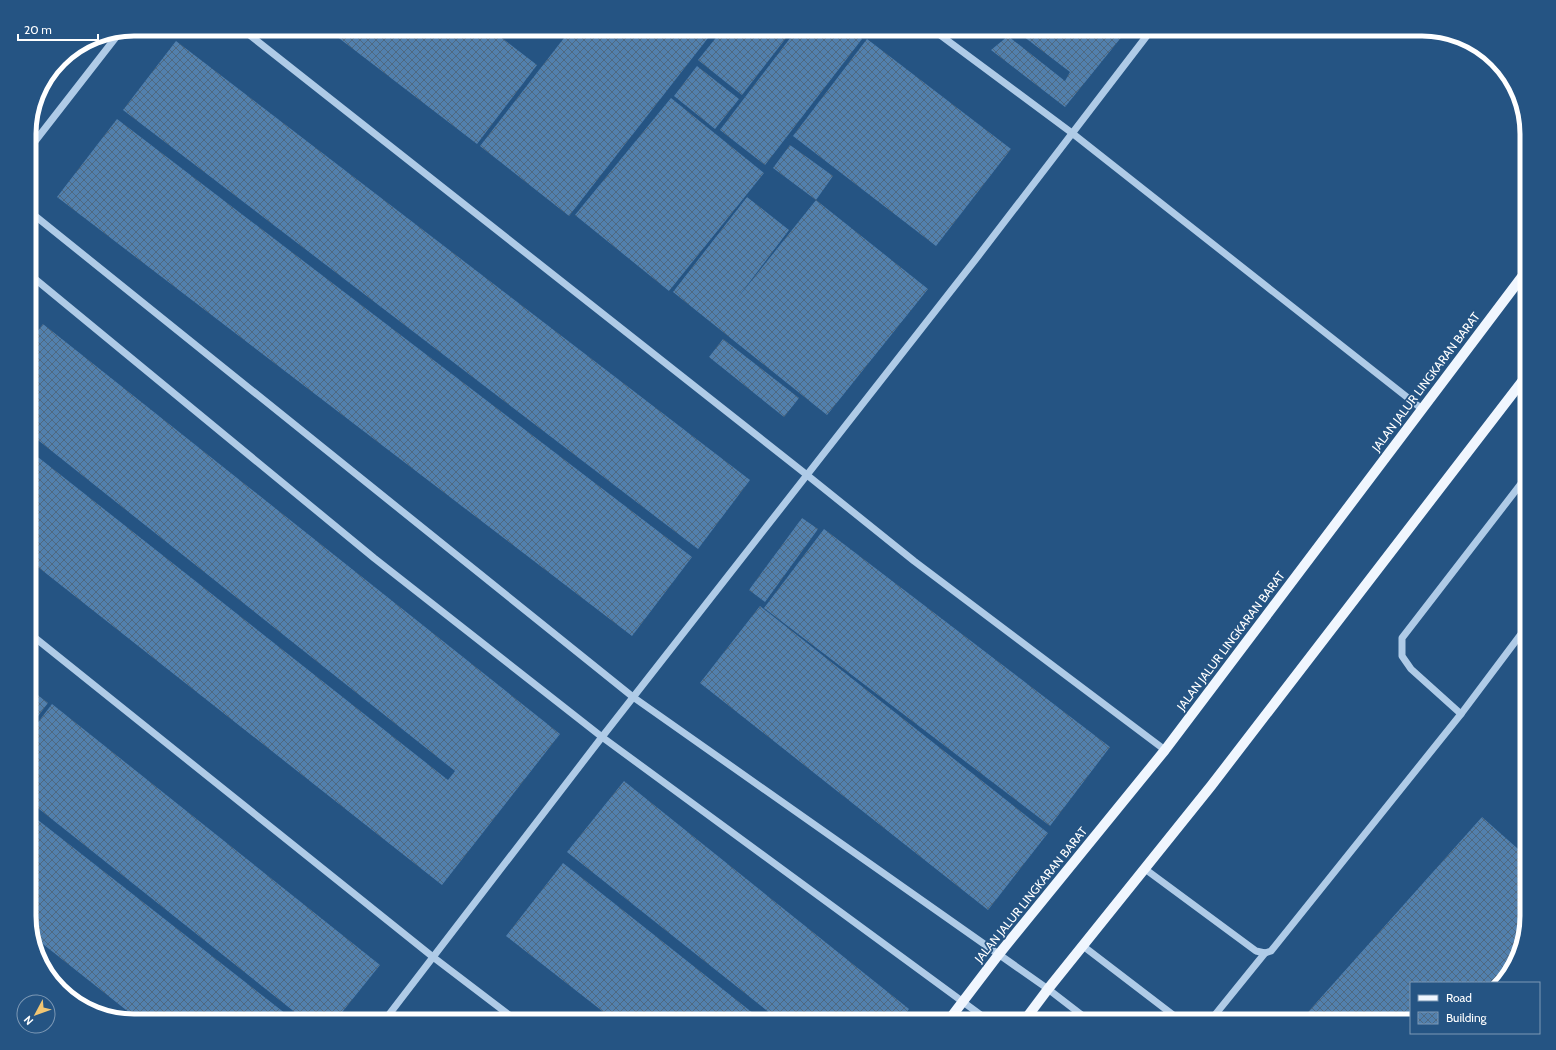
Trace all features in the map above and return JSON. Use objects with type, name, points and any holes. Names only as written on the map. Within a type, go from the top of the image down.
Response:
[{"type":"main road","name":"JALAN JALUR LINGKARAN BARAT","points":[[954,1014],[999,954],[1165,750],[1520,279]]},
{"type":"main road","points":[[1029,1014],[1048,988],[1145,869],[1230,761],[1520,385]]},
{"type":"street","points":[[251,36],[807,474],[914,561],[1165,750]]},
{"type":"street","points":[[941,36],[1072,133],[1422,409]]},
{"type":"street","points":[[389,1014],[633,697],[979,255],[1147,36]]},
{"type":"street","points":[[36,140],[115,38]]},
{"type":"street","points":[[36,217],[633,697],[1048,988],[1080,1014]]},
{"type":"street","points":[[36,280],[374,558],[602,737],[979,1014]]},
{"type":"street","points":[[1461,714],[1411,669],[1402,656],[1402,638],[1520,485]]},
{"type":"street","points":[[1145,869],[1256,951],[1265,953],[1271,951],[1461,714],[1520,635]]},
{"type":"street","points":[[36,639],[433,957],[508,1014]]},
{"type":"street","points":[[1083,946],[1172,1014]]},
{"type":"street","points":[[1216,1014],[1265,953]]},
{"type":"building","points":[[336,36],[499,36],[537,65],[477,144]]},
{"type":"building","points":[[566,36],[710,36],[569,216],[480,146]]},
{"type":"building","points":[[717,36],[788,36],[742,95],[698,60]]},
{"type":"building","points":[[792,36],[858,36],[862,39],[765,165],[720,130]]},
{"type":"building","points":[[1008,36],[1065,81],[1070,72],[1023,36],[1122,36],[1065,107],[991,50]]},
{"type":"building","points":[[867,39],[1011,149],[936,246],[793,136]]},
{"type":"building","points":[[176,41],[750,480],[698,549],[123,110]]},
{"type":"building","points":[[697,66],[739,99],[715,129],[674,96]]},
{"type":"building","points":[[671,98],[764,173],[669,291],[575,215]]},
{"type":"building","points":[[117,119],[692,557],[632,636],[57,197]]},
{"type":"building","points":[[790,145],[833,176],[816,200],[773,168]]},
{"type":"building","points":[[747,197],[789,230],[736,300],[816,200],[928,289],[827,415],[673,292]]},
{"type":"building","points":[[43,324],[560,734],[442,885],[36,566],[36,456],[448,780],[455,771],[36,439],[36,333]]},
{"type":"building","points":[[723,339],[799,398],[784,417],[709,357]]},
{"type":"building","points":[[802,518],[818,529],[765,602],[749,590]]},
{"type":"building","points":[[824,529],[1110,747],[1050,826],[764,608]]},
{"type":"building","points":[[760,606],[1048,833],[988,910],[700,683]]},
{"type":"building","points":[[36,694],[48,703],[36,719]]},
{"type":"building","points":[[52,704],[380,965],[341,1014],[297,1014],[36,807],[36,725]]},
{"type":"building","points":[[624,781],[909,1009],[905,1014],[771,1014],[567,852]]},
{"type":"building","points":[[1482,817],[1520,851],[1520,916],[1517,942],[1513,954],[1504,971],[1495,982],[1410,982],[1410,1014],[1306,1014]]},
{"type":"building","points":[[36,818],[286,1014],[131,1014],[39,941],[36,923]]},
{"type":"building","points":[[563,863],[754,1014],[606,1014],[506,936]]}]
